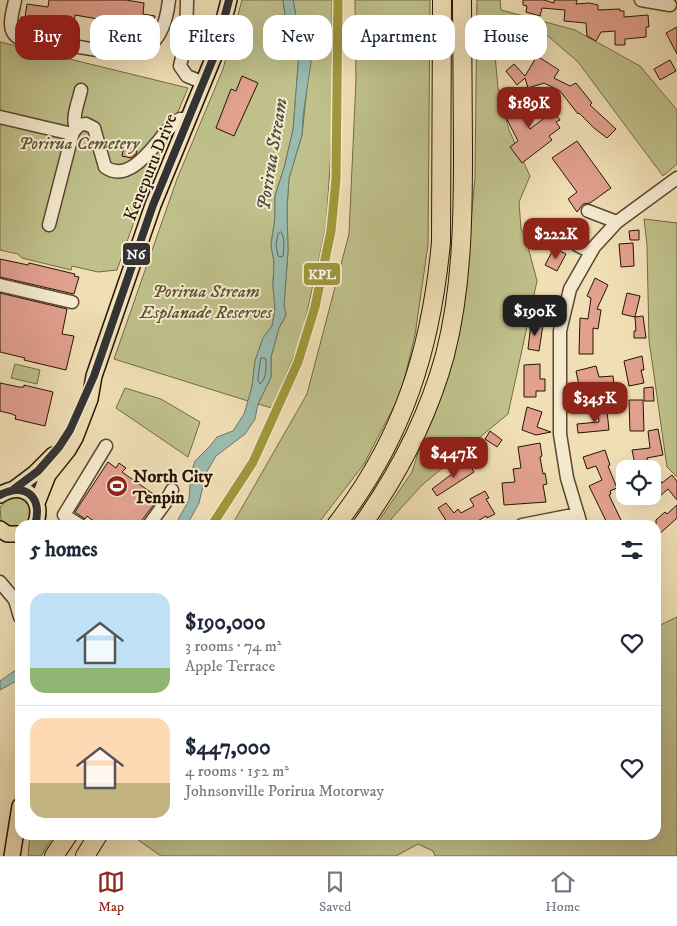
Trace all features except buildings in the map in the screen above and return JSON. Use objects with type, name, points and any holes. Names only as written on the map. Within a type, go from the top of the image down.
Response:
[{"type":"highway","points":[[340,520],[370,476],[401,418],[415,381],[431,322],[441,242],[442,0]]},
{"type":"highway","points":[[365,520],[388,485],[416,435],[435,386],[450,334],[463,230],[462,0]]},
{"type":"highway","points":[[54,856],[65,840]]},
{"type":"highway","points":[[85,856],[95,840]]},
{"type":"main road","name":"Kenepuru Drive","points":[[39,513],[48,475],[75,438],[90,398],[94,376],[153,205],[215,54],[229,0]]},
{"type":"main road","name":"Kenepuru Drive","points":[[7,492],[41,468],[60,446],[70,430],[85,391],[94,376]]},
{"type":"main road","points":[[7,492],[28,492],[39,513]]},
{"type":"street","points":[[15,0],[11,28],[12,33],[17,37],[123,53],[142,49],[158,36],[166,22],[168,0]]},
{"type":"street","points":[[187,0],[186,40],[180,66],[187,76],[204,83]]},
{"type":"street","points":[[641,0],[670,5]]},
{"type":"street","points":[[49,225],[74,131],[81,90]]},
{"type":"street","points":[[0,117],[74,131]]},
{"type":"street","points":[[74,131],[79,125],[86,124],[94,128],[105,168],[120,171],[138,164],[168,129],[180,119],[189,119]]},
{"type":"street","points":[[580,519],[567,478],[560,434],[560,331],[570,289],[591,252],[620,219],[677,178]]},
{"type":"street","points":[[588,211],[620,219]]},
{"type":"street","points":[[577,245],[591,252]]},
{"type":"street","points":[[0,285],[72,302]]},
{"type":"street","points":[[71,520],[64,516],[106,446]]},
{"type":"street","points":[[153,520],[172,490]]},
{"type":"street","points":[[0,582],[15,600]]},
{"type":"green space","name":"Porirua Stream Esplanade Reserves","points":[[242,0],[283,0],[285,15],[263,15],[263,60],[299,60],[293,130],[275,196],[275,218],[271,245],[274,262],[273,286],[275,309],[272,326],[263,338],[255,361],[252,387],[248,401],[114,359],[177,179],[225,60],[253,60],[253,15],[238,15]]},
{"type":"green space","name":"Porirua Stream Esplanade Reserves","points":[[293,0],[332,0],[332,15],[296,15]]},
{"type":"green space","points":[[355,0],[430,0],[430,15],[355,15]]},
{"type":"green space","points":[[477,0],[500,0],[501,10],[520,15],[477,15]]},
{"type":"green space","points":[[547,22],[575,30],[640,66],[677,110],[677,164],[663,176],[578,62],[548,36]]},
{"type":"green space","name":"Porirua Cemetery","points":[[0,42],[15,46],[15,60],[74,60],[188,88],[147,185],[117,270],[98,272],[72,266],[71,270],[22,258],[18,254],[0,250]]},
{"type":"green space","name":"Porirua Stream Esplanade Reserves","points":[[310,60],[332,60],[332,136],[326,227],[301,339],[272,408],[258,404],[271,377],[271,357],[279,328],[286,315],[284,306],[288,251],[287,208],[289,178],[302,135]]},
{"type":"green space","points":[[356,60],[430,60],[428,245],[415,335],[401,393],[364,464],[321,520],[235,520],[307,394],[349,234]]},
{"type":"green space","points":[[476,60],[495,60],[498,88],[509,130],[530,176],[519,202],[521,229],[526,239],[537,281],[508,414],[422,485],[391,520],[379,520],[412,472],[463,310],[475,177]]},
{"type":"green space","points":[[644,219],[677,223],[677,477],[667,467],[649,340],[647,245]]},
{"type":"green space","points":[[15,364],[40,370],[37,384],[11,378]]},
{"type":"green space","points":[[125,388],[161,399],[200,422],[188,457],[116,408]]},
{"type":"green space","points":[[20,496],[27,502],[31,509],[28,520],[15,520],[15,527],[10,527],[1,520],[0,507],[8,498]]},
{"type":"green space","points":[[677,617],[677,856],[435,856],[433,851],[418,844],[396,856],[161,856],[138,840],[661,840],[661,625]]},
{"type":"green space","points":[[30,840],[51,840],[41,856],[28,856]]},
{"type":"water","points":[[283,0],[293,0],[296,15],[285,15]]},
{"type":"water","points":[[299,60],[311,60],[302,135],[289,178],[287,208],[288,251],[284,306],[286,315],[279,328],[271,357],[271,377],[258,404],[255,419],[245,434],[216,456],[206,473],[199,503],[190,520],[178,520],[189,500],[191,473],[195,461],[217,437],[233,431],[244,414],[252,387],[255,361],[263,338],[272,326],[275,309],[273,286],[274,262],[271,245],[275,218],[275,196],[293,130]]},
{"type":"water","points":[[15,670],[15,682],[0,690],[0,681]]},
{"type":"transit line","name":"N6","points":[[14,489],[38,471],[59,447],[70,430],[94,376],[153,205],[215,54],[229,0]]},
{"type":"transit line","name":"KPL","points":[[215,520],[253,462],[298,362],[315,307],[331,231],[336,179],[338,0]]},
{"type":"transit line","name":"N6","points":[[0,495],[9,491],[25,491],[34,500],[37,507],[36,520]]},
{"type":"place","name":"North City Tenpin","points":[[117,486]]},
{"type":"water label","name":"Porirua Stream","points":[[271,154]]}]
